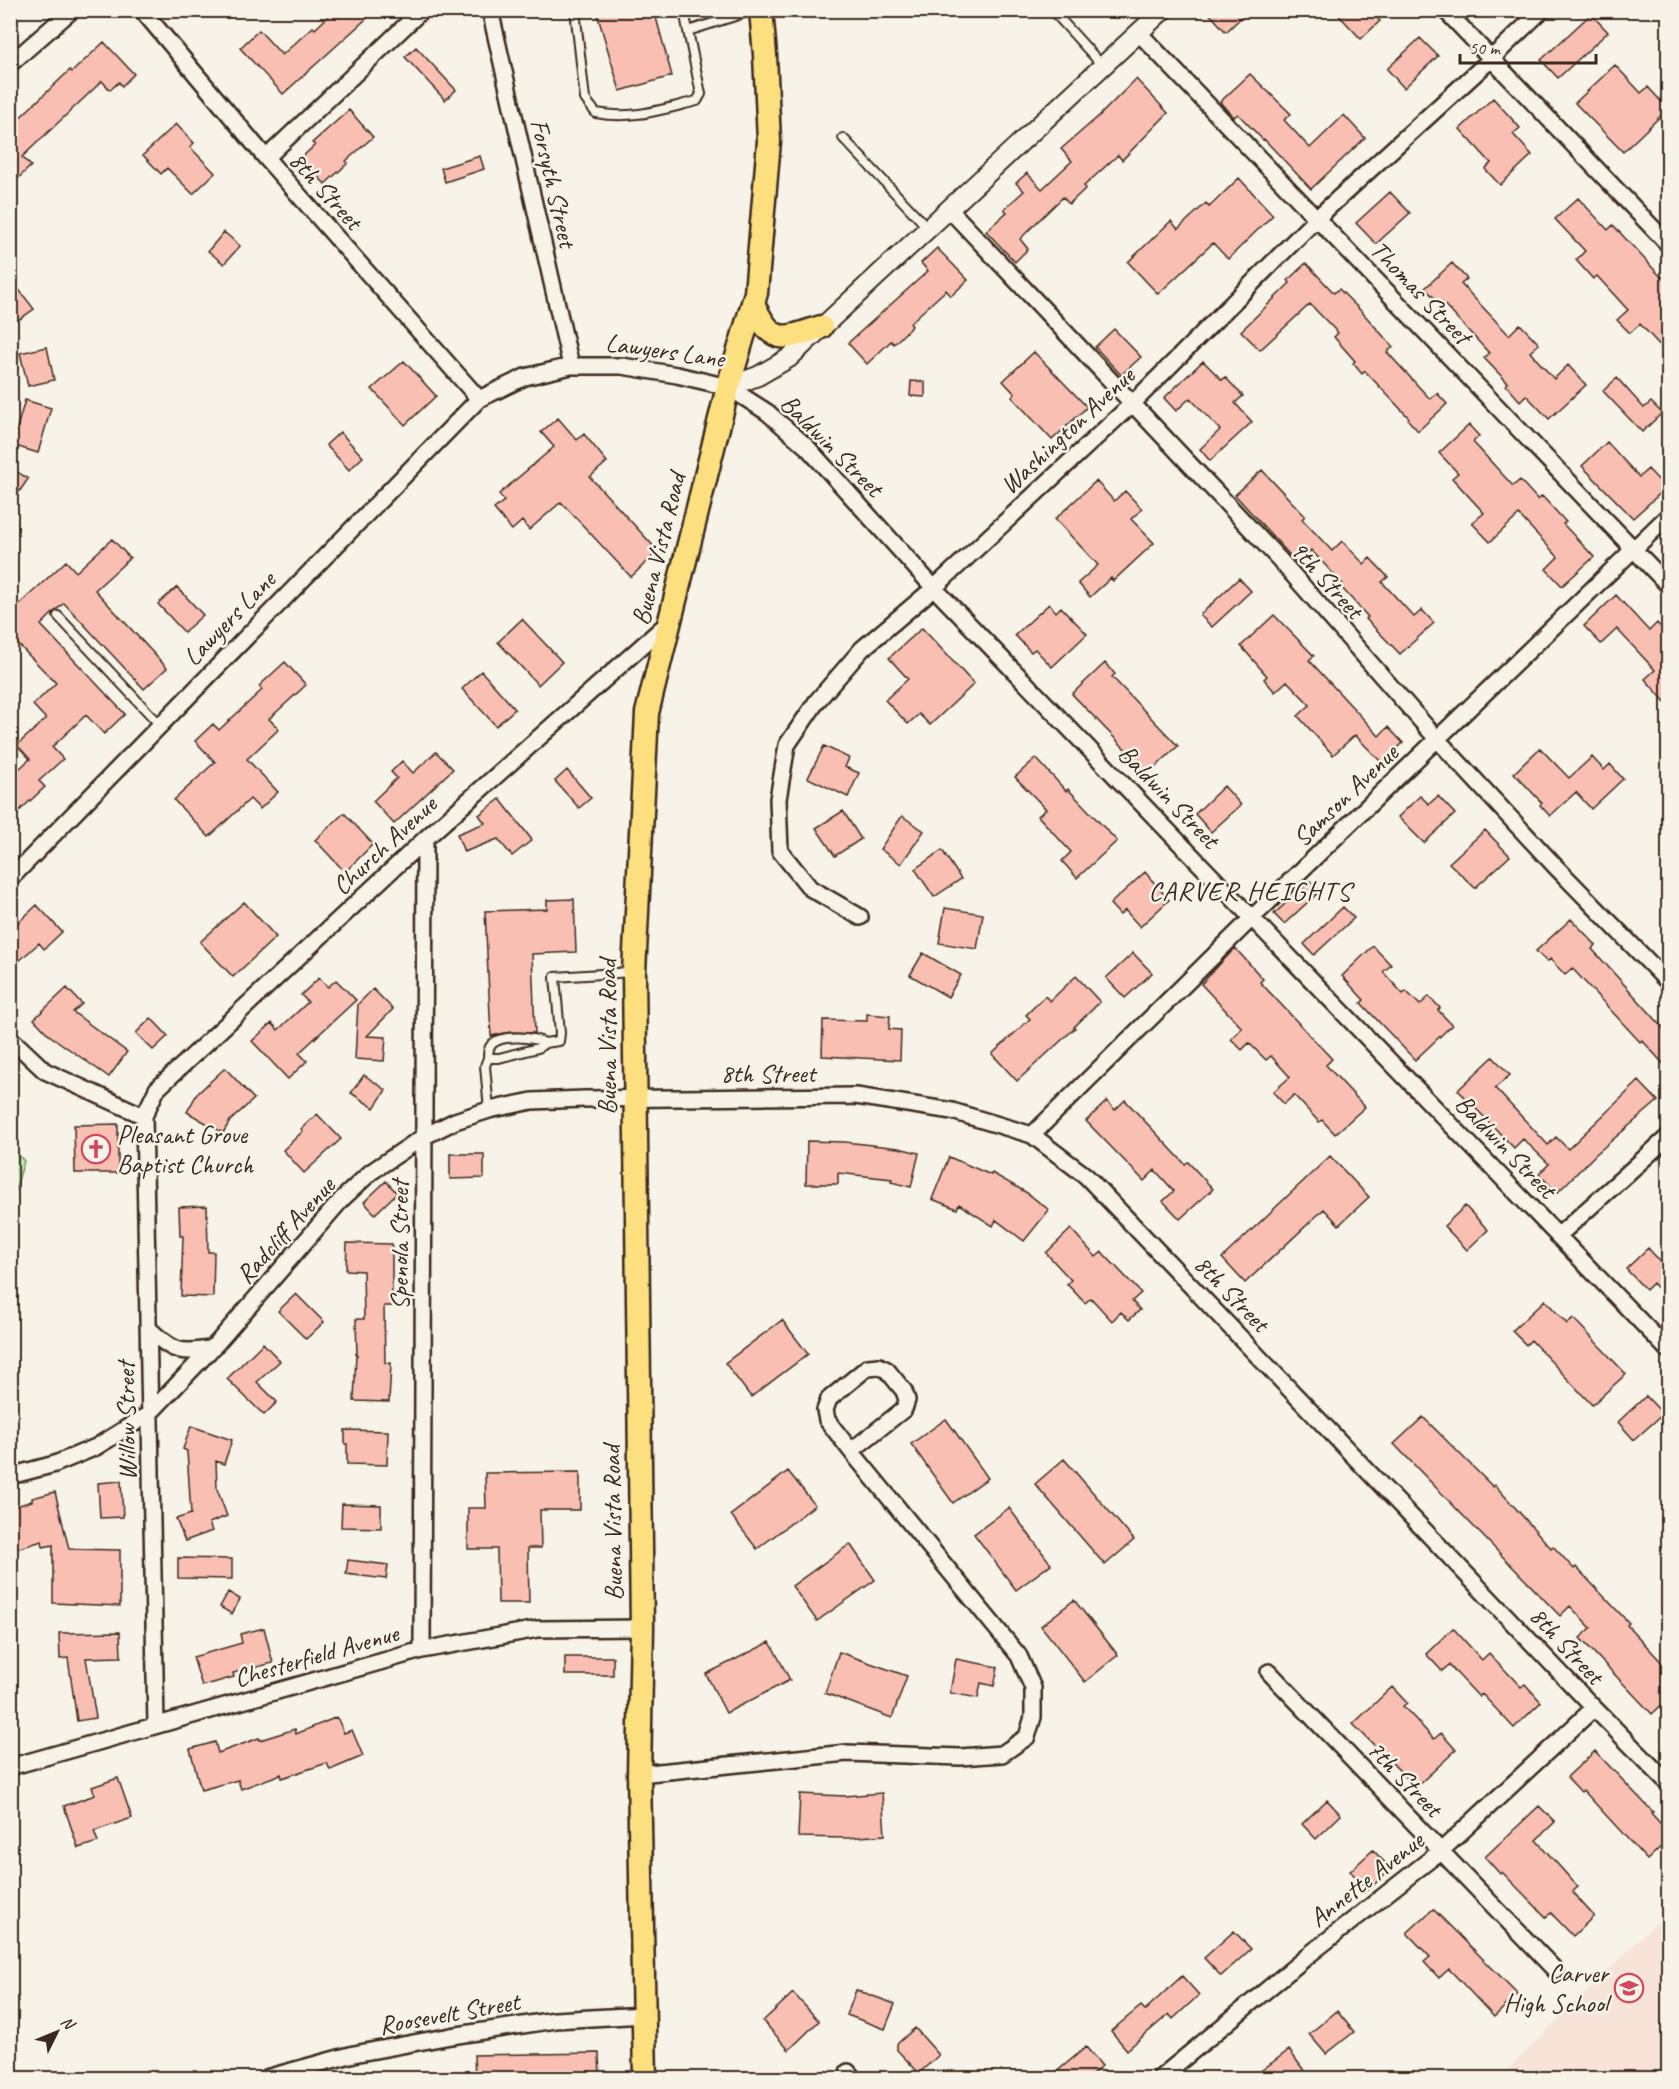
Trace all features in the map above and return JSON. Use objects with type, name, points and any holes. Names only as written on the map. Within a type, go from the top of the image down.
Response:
[{"type":"main road","name":"Buena Vista Road","points":[[645,2079],[639,1774],[642,1628],[634,972],[647,713],[728,387],[756,293],[769,141],[765,55],[760,10]]},
{"type":"main road","points":[[753,304],[762,322],[771,333],[787,338],[821,327]]},
{"type":"street","points":[[10,64],[72,10]]},
{"type":"street","name":"8th Street","points":[[142,10],[266,158],[479,399]]},
{"type":"street","points":[[266,158],[422,10]]},
{"type":"street","name":"Forsyth Street","points":[[490,10],[571,366]]},
{"type":"street","name":"Lawyers Lane","points":[[10,879],[479,399],[525,377],[571,366],[622,366],[677,375],[728,387],[758,376],[789,358],[1163,10]]},
{"type":"street","points":[[1444,10],[1668,244]]},
{"type":"street","name":"Washington Avenue","points":[[860,917],[810,888],[780,852],[778,799],[787,745],[817,701],[862,649],[934,588],[1133,403],[1317,218],[1542,10]]},
{"type":"street","name":"Thomas Street","points":[[1139,33],[1668,585]]},
{"type":"street","name":"9th Street","points":[[949,209],[1279,560],[1437,738],[1554,865],[1668,982]]},
{"type":"street","name":"Baldwin Street","points":[[728,387],[767,412],[807,447],[934,588],[1668,1350]]},
{"type":"street","name":"Samson Avenue","points":[[1032,1135],[1252,918],[1668,516]]},
{"type":"street","name":"Church Avenue","points":[[144,1116],[157,1089],[425,839],[670,621]]},
{"type":"street","name":"Spenola Street","points":[[422,1650],[425,839]]},
{"type":"street","points":[[10,1038],[45,1071],[144,1116]]},
{"type":"street","name":"8th Street","points":[[635,1099],[856,1096],[952,1111],[1032,1135],[1086,1176],[1668,1783]]},
{"type":"street","name":"Radcliff Avenue","points":[[10,1476],[55,1464],[96,1447],[150,1414],[213,1348],[342,1200],[371,1172],[423,1137],[455,1121],[489,1110],[532,1101],[584,1098],[635,1099]]},
{"type":"street","name":"Willow Street","points":[[144,1116],[156,1725]]},
{"type":"street","points":[[1559,1235],[1668,1137]]},
{"type":"street","points":[[148,1328],[164,1343],[179,1351],[194,1352],[213,1348]]},
{"type":"street","points":[[639,1774],[847,1753],[960,1757],[1002,1754],[1027,1737],[1033,1717],[1033,1688],[1019,1656],[851,1451],[827,1420],[825,1410],[829,1399],[868,1367],[879,1366],[887,1370],[904,1391],[906,1400],[904,1409],[851,1451]]},
{"type":"street","name":"Chesterfield Avenue","points":[[10,1767],[422,1650],[538,1629],[642,1628]]},
{"type":"street","name":"7th Street","points":[[1269,1672],[1555,1970]]},
{"type":"street","name":"Annette Avenue","points":[[1160,2079],[1310,1954],[1442,1850],[1594,1708]]},
{"type":"street","name":"Roosevelt Street","points":[[266,2079],[354,2054],[451,2036],[555,2020],[645,2015]]},
{"type":"lane","points":[[575,10],[585,99],[596,113],[614,117],[638,115],[698,101],[700,94],[684,10]]},
{"type":"lane","points":[[688,31],[754,10]]},
{"type":"lane","points":[[1052,10],[1103,67]]},
{"type":"lane","points":[[843,138],[928,228]]},
{"type":"lane","points":[[58,616],[160,726]]},
{"type":"lane","points":[[488,1058],[499,1058],[538,1048],[545,1043],[559,1041],[555,977],[634,972]]},
{"type":"lane","points":[[489,1110],[486,1066],[489,1047],[494,1041],[502,1038],[535,1038],[545,1043]]},
{"type":"shaded area","name":"Carver High School","points":[[1668,1911],[1668,2078],[1501,2078],[1512,2065]]},
{"type":"green space","points":[[11,1148],[24,1161],[11,1204]]},
{"type":"building","points":[[335,10],[376,10],[283,94],[240,48],[259,30],[282,55]]},
{"type":"building","points":[[596,10],[654,10],[672,76],[620,91]]},
{"type":"building","points":[[1206,10],[1249,10],[1226,32]]},
{"type":"building","points":[[1334,10],[1370,10],[1380,21],[1361,39]]},
{"type":"building","points":[[1591,14],[1608,32],[1558,78],[1541,60]]},
{"type":"building","points":[[1420,38],[1438,56],[1404,88],[1387,69]]},
{"type":"building","points":[[104,42],[134,74],[122,86],[119,82],[110,90],[102,81],[22,157],[31,166],[10,186],[10,127],[70,70],[72,72]]},
{"type":"building","points":[[416,47],[456,90],[445,100],[405,57]]},
{"type":"building","points":[[1615,65],[1641,93],[1648,87],[1668,109],[1623,152],[1575,103]]},
{"type":"building","points":[[1250,74],[1291,114],[1284,120],[1310,148],[1344,115],[1365,138],[1311,189],[1238,114],[1234,117],[1220,102]]},
{"type":"building","points":[[1136,79],[1168,113],[1122,160],[1118,155],[1084,186],[1086,188],[1069,204],[1063,197],[1037,222],[1020,239],[1028,249],[1015,262],[986,231],[1007,212],[1004,209],[1024,191],[1016,183],[1027,173],[1042,189],[1072,161],[1061,149],[1099,116]]},
{"type":"building","points":[[1493,98],[1520,128],[1513,134],[1532,155],[1500,185],[1485,169],[1491,163],[1460,129]]},
{"type":"building","points":[[349,110],[373,137],[325,184],[301,158],[315,145],[312,143]]},
{"type":"building","points":[[176,124],[194,143],[190,147],[215,173],[193,194],[167,168],[161,174],[143,155]]},
{"type":"building","points":[[480,156],[484,169],[445,182],[441,168]]},
{"type":"building","points":[[1239,178],[1273,215],[1228,259],[1213,243],[1158,294],[1128,262],[1171,221],[1178,229],[1206,203],[1209,207]]},
{"type":"building","points":[[1390,192],[1410,213],[1376,244],[1356,223]]},
{"type":"building","points":[[1578,198],[1608,230],[1613,225],[1662,278],[1668,272],[1668,354],[1640,324],[1630,333],[1617,320],[1628,310],[1597,276],[1593,279],[1576,260],[1585,251],[1555,219]]},
{"type":"building","points":[[224,232],[240,246],[224,264],[208,251]]},
{"type":"building","points":[[937,248],[968,280],[951,296],[946,290],[910,323],[912,326],[894,344],[891,341],[867,364],[848,343],[928,271],[921,263]]},
{"type":"building","points":[[1306,263],[1334,293],[1339,289],[1362,312],[1393,347],[1387,352],[1430,399],[1437,393],[1447,404],[1418,431],[1408,420],[1409,418],[1365,371],[1362,374],[1353,363],[1355,361],[1334,337],[1338,333],[1310,304],[1260,350],[1241,331],[1290,283],[1288,280]]},
{"type":"building","points":[[1452,263],[1467,279],[1461,284],[1509,335],[1520,324],[1539,344],[1530,352],[1554,379],[1568,365],[1586,385],[1549,419],[1526,395],[1520,401],[1506,385],[1508,383],[1484,358],[1489,353],[1442,302],[1440,304],[1425,288]]},
{"type":"building","points":[[10,278],[34,309],[10,326]]},
{"type":"building","points":[[1114,329],[1141,357],[1121,375],[1095,347]]},
{"type":"building","points":[[47,347],[54,380],[28,386],[20,353]]},
{"type":"building","points":[[1034,352],[1087,407],[1052,440],[1012,397],[1015,394],[1003,381]]},
{"type":"building","points":[[404,361],[436,396],[405,425],[372,389]]},
{"type":"building","points":[[1203,361],[1222,380],[1225,377],[1243,396],[1235,403],[1252,422],[1210,461],[1200,449],[1220,430],[1190,398],[1176,411],[1164,398]]},
{"type":"building","points":[[1617,378],[1644,408],[1651,402],[1662,413],[1642,432],[1603,391]]},
{"type":"building","points":[[911,381],[925,382],[925,397],[910,396]]},
{"type":"building","points":[[25,400],[51,408],[38,453],[12,445]]},
{"type":"building","points":[[558,418],[577,440],[584,434],[607,462],[590,477],[658,551],[631,577],[561,502],[529,530],[522,521],[512,530],[494,509],[504,501],[499,494],[554,447],[541,432]]},
{"type":"building","points":[[1469,425],[1479,436],[1473,442],[1513,486],[1520,480],[1538,500],[1542,496],[1566,522],[1563,524],[1594,557],[1562,586],[1546,569],[1558,557],[1519,515],[1490,542],[1472,523],[1484,513],[1452,478],[1458,473],[1439,453]]},
{"type":"building","points":[[340,432],[363,457],[349,470],[326,445]]},
{"type":"building","points":[[1607,442],[1639,477],[1648,469],[1666,488],[1633,518],[1582,466]]},
{"type":"building","points":[[10,467],[28,479],[10,505]]},
{"type":"building","points":[[1262,470],[1305,516],[1302,519],[1332,551],[1342,541],[1364,564],[1370,558],[1388,577],[1382,582],[1414,617],[1422,610],[1434,623],[1400,654],[1366,619],[1368,617],[1340,586],[1343,584],[1311,550],[1297,563],[1235,495]]},
{"type":"building","points":[[1096,481],[1114,501],[1125,491],[1142,509],[1131,519],[1154,543],[1113,581],[1111,578],[1090,597],[1078,583],[1098,565],[1055,519]]},
{"type":"building","points":[[112,539],[130,558],[95,590],[167,668],[144,689],[64,603],[54,612],[41,625],[125,714],[104,734],[86,715],[52,747],[63,759],[39,781],[45,787],[17,813],[10,806],[10,777],[30,759],[17,745],[46,719],[33,705],[56,683],[10,636],[10,613],[66,561],[76,572]]},
{"type":"building","points":[[1239,578],[1251,591],[1212,627],[1200,615]]},
{"type":"building","points":[[177,587],[203,615],[184,632],[158,604]]},
{"type":"building","points":[[1616,595],[1649,631],[1657,623],[1668,635],[1668,705],[1645,679],[1655,670],[1617,629],[1601,644],[1584,626]]},
{"type":"building","points":[[1049,604],[1056,612],[1061,607],[1087,634],[1052,667],[1035,649],[1031,652],[1015,635]]},
{"type":"building","points":[[1274,615],[1314,656],[1309,660],[1379,736],[1388,727],[1403,743],[1382,763],[1355,735],[1333,755],[1298,716],[1310,705],[1287,681],[1275,692],[1264,679],[1267,676],[1241,646]]},
{"type":"building","points":[[522,619],[562,662],[538,685],[498,642]]},
{"type":"building","points":[[922,628],[974,684],[930,725],[919,714],[908,724],[885,700],[908,679],[889,658]]},
{"type":"building","points":[[285,662],[306,685],[269,719],[279,729],[247,759],[278,792],[260,809],[250,799],[209,837],[174,800],[215,762],[195,741],[213,724],[219,730],[262,690],[259,686]]},
{"type":"building","points":[[1105,663],[1115,674],[1112,677],[1178,746],[1146,776],[1128,756],[1130,754],[1072,694]]},
{"type":"building","points":[[481,671],[515,709],[496,726],[462,689]]},
{"type":"building","points":[[824,746],[849,758],[845,767],[859,773],[848,797],[808,778]]},
{"type":"building","points":[[1540,748],[1569,778],[1592,757],[1604,770],[1610,764],[1623,779],[1591,809],[1576,792],[1550,816],[1540,805],[1542,803],[1514,773]]},
{"type":"building","points":[[436,752],[453,769],[394,824],[373,801],[397,778],[391,772],[402,761],[413,773]]},
{"type":"building","points":[[1036,758],[1117,841],[1077,878],[1062,861],[1071,852],[1038,816],[1046,809],[1015,777]]},
{"type":"building","points":[[567,770],[591,798],[579,808],[555,781]]},
{"type":"building","points":[[1224,786],[1241,805],[1211,832],[1195,814]]},
{"type":"building","points":[[1420,796],[1429,804],[1438,796],[1455,814],[1424,843],[1398,817]]},
{"type":"building","points":[[500,799],[532,840],[512,856],[498,839],[464,852],[457,834],[485,823],[479,815]]},
{"type":"building","points":[[843,811],[861,839],[835,856],[816,828]]},
{"type":"building","points":[[344,813],[373,844],[345,872],[315,840]]},
{"type":"building","points":[[902,816],[924,831],[901,864],[880,849]]},
{"type":"building","points":[[1485,830],[1510,856],[1475,888],[1449,863]]},
{"type":"building","points":[[942,850],[961,879],[934,897],[915,869]]},
{"type":"building","points":[[1145,872],[1169,900],[1140,927],[1125,910],[1120,915],[1110,904]]},
{"type":"building","points":[[1310,881],[1320,891],[1284,924],[1274,914]]},
{"type":"building","points":[[574,899],[576,952],[532,954],[535,1033],[510,1032],[491,1036],[485,911],[547,909],[547,900]]},
{"type":"building","points":[[244,902],[276,937],[233,977],[200,942]]},
{"type":"building","points":[[37,905],[62,932],[44,949],[39,943],[10,969],[10,930]]},
{"type":"building","points":[[1343,907],[1354,918],[1314,955],[1304,944]]},
{"type":"building","points":[[945,908],[983,914],[977,949],[939,943]]},
{"type":"building","points":[[1571,919],[1596,945],[1592,949],[1668,1033],[1668,1069],[1572,968],[1565,975],[1550,959],[1547,962],[1536,951]]},
{"type":"building","points":[[1373,946],[1391,965],[1383,972],[1403,994],[1406,991],[1420,1005],[1429,996],[1452,1025],[1415,1060],[1361,1003],[1364,1000],[1342,976]]},
{"type":"building","points":[[1235,948],[1263,979],[1260,982],[1332,1059],[1326,1065],[1365,1107],[1335,1134],[1322,1120],[1319,1122],[1294,1095],[1284,1104],[1273,1092],[1290,1077],[1271,1056],[1266,1060],[1249,1043],[1242,1050],[1231,1039],[1242,1028],[1201,984]]},
{"type":"building","points":[[923,953],[961,975],[948,997],[910,975]]},
{"type":"building","points":[[1133,953],[1152,973],[1125,998],[1106,978]]},
{"type":"building","points":[[1076,976],[1100,1002],[1017,1081],[992,1054],[1030,1019],[1026,1015],[1045,996],[1050,1001]]},
{"type":"building","points":[[319,978],[328,987],[336,980],[356,1000],[299,1053],[307,1061],[288,1079],[252,1041],[272,1023],[278,1030],[308,1002],[301,995]]},
{"type":"building","points":[[67,988],[82,1004],[73,1012],[127,1052],[109,1077],[49,1035],[34,1019]]},
{"type":"building","points":[[373,989],[393,1009],[367,1036],[386,1037],[384,1061],[355,1059],[358,1004]]},
{"type":"building","points":[[867,1014],[890,1016],[889,1029],[901,1030],[900,1060],[822,1056],[823,1020],[867,1021]]},
{"type":"building","points":[[151,1018],[168,1036],[153,1050],[136,1033]]},
{"type":"building","points":[[1493,1057],[1510,1075],[1495,1088],[1548,1145],[1556,1137],[1568,1149],[1639,1081],[1658,1101],[1596,1154],[1557,1193],[1539,1174],[1549,1164],[1523,1139],[1514,1148],[1458,1090]]},
{"type":"building","points":[[225,1068],[254,1099],[230,1121],[223,1133],[187,1112],[197,1094]]},
{"type":"building","points":[[364,1075],[386,1090],[374,1108],[351,1093]]},
{"type":"building","points":[[1125,1100],[1185,1164],[1188,1162],[1213,1189],[1180,1219],[1163,1201],[1174,1191],[1155,1170],[1144,1181],[1086,1121],[1107,1101],[1115,1110]]},
{"type":"building","points":[[317,1114],[341,1139],[304,1173],[283,1150]]},
{"type":"building","name":"Pleasant Grove Baptist Church","points":[[118,1124],[118,1173],[75,1173],[74,1125]]},
{"type":"building","points":[[807,1141],[845,1142],[899,1148],[919,1153],[911,1187],[891,1182],[892,1179],[838,1173],[838,1184],[806,1184]]},
{"type":"building","points":[[450,1154],[484,1154],[484,1178],[450,1179]]},
{"type":"building","points":[[1330,1156],[1369,1197],[1339,1225],[1324,1209],[1245,1283],[1222,1258]]},
{"type":"building","points":[[949,1157],[991,1175],[992,1173],[1027,1193],[1049,1210],[1024,1241],[996,1220],[993,1226],[959,1204],[957,1209],[932,1199]]},
{"type":"building","points":[[386,1181],[397,1193],[375,1214],[364,1202]]},
{"type":"building","points":[[207,1206],[208,1252],[214,1252],[213,1297],[181,1296],[183,1236],[180,1236],[179,1207]]},
{"type":"building","points":[[1465,1206],[1488,1230],[1467,1250],[1444,1226]]},
{"type":"building","points":[[1071,1229],[1096,1257],[1102,1252],[1141,1293],[1132,1301],[1140,1310],[1129,1320],[1121,1312],[1112,1321],[1091,1298],[1085,1303],[1067,1284],[1071,1280],[1046,1253]]},
{"type":"building","points":[[347,1243],[392,1244],[392,1306],[384,1306],[385,1363],[391,1363],[389,1402],[354,1401],[357,1355],[356,1319],[364,1319],[363,1271],[346,1270]]},
{"type":"building","points":[[1648,1248],[1668,1270],[1668,1299],[1653,1283],[1646,1290],[1626,1269]]},
{"type":"building","points":[[296,1294],[324,1322],[306,1339],[278,1311]]},
{"type":"building","points":[[1545,1300],[1567,1324],[1573,1318],[1626,1374],[1592,1405],[1531,1340],[1526,1345],[1512,1331]]},
{"type":"building","points":[[782,1320],[808,1354],[751,1397],[725,1363]]},
{"type":"building","points":[[263,1343],[280,1361],[257,1382],[277,1402],[264,1415],[227,1379]]},
{"type":"building","points":[[1646,1396],[1663,1414],[1634,1440],[1618,1422]]},
{"type":"building","points":[[1423,1417],[1493,1487],[1495,1485],[1551,1548],[1553,1546],[1574,1569],[1576,1567],[1629,1623],[1627,1625],[1668,1669],[1668,1699],[1652,1714],[1580,1638],[1591,1628],[1570,1606],[1560,1616],[1394,1444]]},
{"type":"building","points":[[946,1419],[988,1478],[953,1503],[911,1444]]},
{"type":"building","points":[[191,1426],[232,1440],[224,1464],[216,1461],[217,1489],[227,1516],[209,1523],[212,1531],[185,1541],[176,1519],[191,1514],[187,1451],[183,1449]]},
{"type":"building","points":[[345,1430],[388,1431],[387,1465],[347,1464]]},
{"type":"building","points":[[1064,1459],[1134,1540],[1105,1565],[1035,1484]]},
{"type":"building","points":[[788,1471],[815,1505],[757,1549],[731,1515]]},
{"type":"building","points":[[580,1472],[580,1510],[540,1510],[541,1548],[528,1548],[529,1603],[498,1603],[497,1549],[468,1549],[468,1508],[486,1508],[485,1473]]},
{"type":"building","points":[[121,1481],[123,1517],[100,1518],[98,1483]]},
{"type":"building","points":[[55,1492],[69,1549],[120,1550],[120,1606],[53,1603],[53,1545],[43,1547],[42,1541],[10,1551],[10,1508],[32,1501],[32,1498]]},
{"type":"building","points":[[342,1504],[381,1505],[381,1528],[341,1527]]},
{"type":"building","points":[[1009,1508],[1051,1564],[1016,1590],[974,1534]]},
{"type":"building","points":[[850,1544],[875,1580],[817,1621],[792,1586]]},
{"type":"building","points":[[178,1558],[232,1559],[232,1579],[178,1578]]},
{"type":"building","points":[[348,1560],[388,1565],[386,1579],[346,1574]]},
{"type":"building","points":[[228,1592],[240,1599],[232,1614],[220,1607]]},
{"type":"building","points":[[1074,1600],[1118,1655],[1085,1682],[1041,1626]]},
{"type":"building","points":[[264,1628],[273,1663],[233,1673],[234,1677],[202,1686],[193,1657],[242,1643],[240,1634]]},
{"type":"building","points":[[1453,1628],[1482,1660],[1489,1653],[1521,1687],[1525,1684],[1541,1702],[1514,1728],[1482,1694],[1479,1697],[1449,1665],[1442,1671],[1426,1654]]},
{"type":"building","points":[[120,1632],[121,1657],[86,1658],[96,1718],[77,1721],[68,1658],[60,1659],[59,1633]]},
{"type":"building","points":[[770,1642],[790,1680],[726,1713],[706,1674]]},
{"type":"building","points":[[839,1652],[907,1676],[892,1718],[825,1693]]},
{"type":"building","points":[[565,1657],[613,1657],[613,1675],[565,1675]]},
{"type":"building","points":[[956,1659],[998,1667],[994,1686],[981,1683],[978,1698],[950,1693]]},
{"type":"building","points":[[1392,1687],[1407,1703],[1403,1706],[1434,1739],[1441,1733],[1456,1750],[1416,1787],[1353,1724]]},
{"type":"building","points":[[337,1717],[344,1733],[352,1730],[363,1756],[330,1770],[327,1763],[282,1778],[281,1774],[241,1789],[238,1780],[201,1790],[190,1749],[215,1742],[218,1753],[259,1738],[260,1740],[295,1729],[296,1734]]},
{"type":"building","points":[[1595,1751],[1653,1812],[1651,1813],[1668,1832],[1668,1840],[1647,1860],[1583,1790],[1581,1792],[1567,1777]]},
{"type":"building","points":[[118,1778],[132,1818],[94,1831],[98,1842],[78,1848],[64,1806],[95,1795],[92,1787]]},
{"type":"building","points":[[882,1793],[885,1835],[846,1838],[798,1837],[800,1794],[844,1796]]},
{"type":"building","points":[[1327,1800],[1341,1815],[1316,1839],[1302,1824]]},
{"type":"building","points":[[1539,1806],[1555,1822],[1536,1840],[1578,1887],[1572,1892],[1594,1916],[1573,1936],[1551,1913],[1546,1917],[1485,1857]]},
{"type":"building","points":[[1373,1850],[1391,1869],[1368,1890],[1350,1871]]},
{"type":"building","points":[[1433,1909],[1518,1994],[1494,2017],[1449,1969],[1439,1978],[1424,1962],[1430,1957],[1407,1933]]},
{"type":"building","points":[[1234,1931],[1251,1949],[1221,1976],[1204,1958]]},
{"type":"building","points":[[1182,1976],[1199,1995],[1173,2019],[1169,2014],[1127,2050],[1111,2031],[1141,2006],[1145,2010]]},
{"type":"building","points":[[856,1990],[895,2004],[885,2029],[847,2015]]},
{"type":"building","points":[[793,1993],[819,2021],[789,2050],[763,2021]]},
{"type":"building","points":[[1337,2011],[1354,2032],[1326,2054],[1309,2034]]},
{"type":"building","points":[[915,2028],[939,2055],[919,2073],[897,2050],[897,2044]]},
{"type":"building","points":[[1086,2047],[1102,2066],[1087,2079],[1048,2079]]},
{"type":"building","points":[[1289,2050],[1305,2072],[1297,2079],[1250,2079]]},
{"type":"building","points":[[599,2053],[600,2079],[475,2079],[474,2055]]},
{"type":"place","name":"Pleasant Grove Baptist Church","points":[[96,1149]]},
{"type":"place","name":"Carver High School","points":[[1629,1988]]},
{"type":"district","name":"CARVER HEIGHTS","points":[[1250,891]]}]
